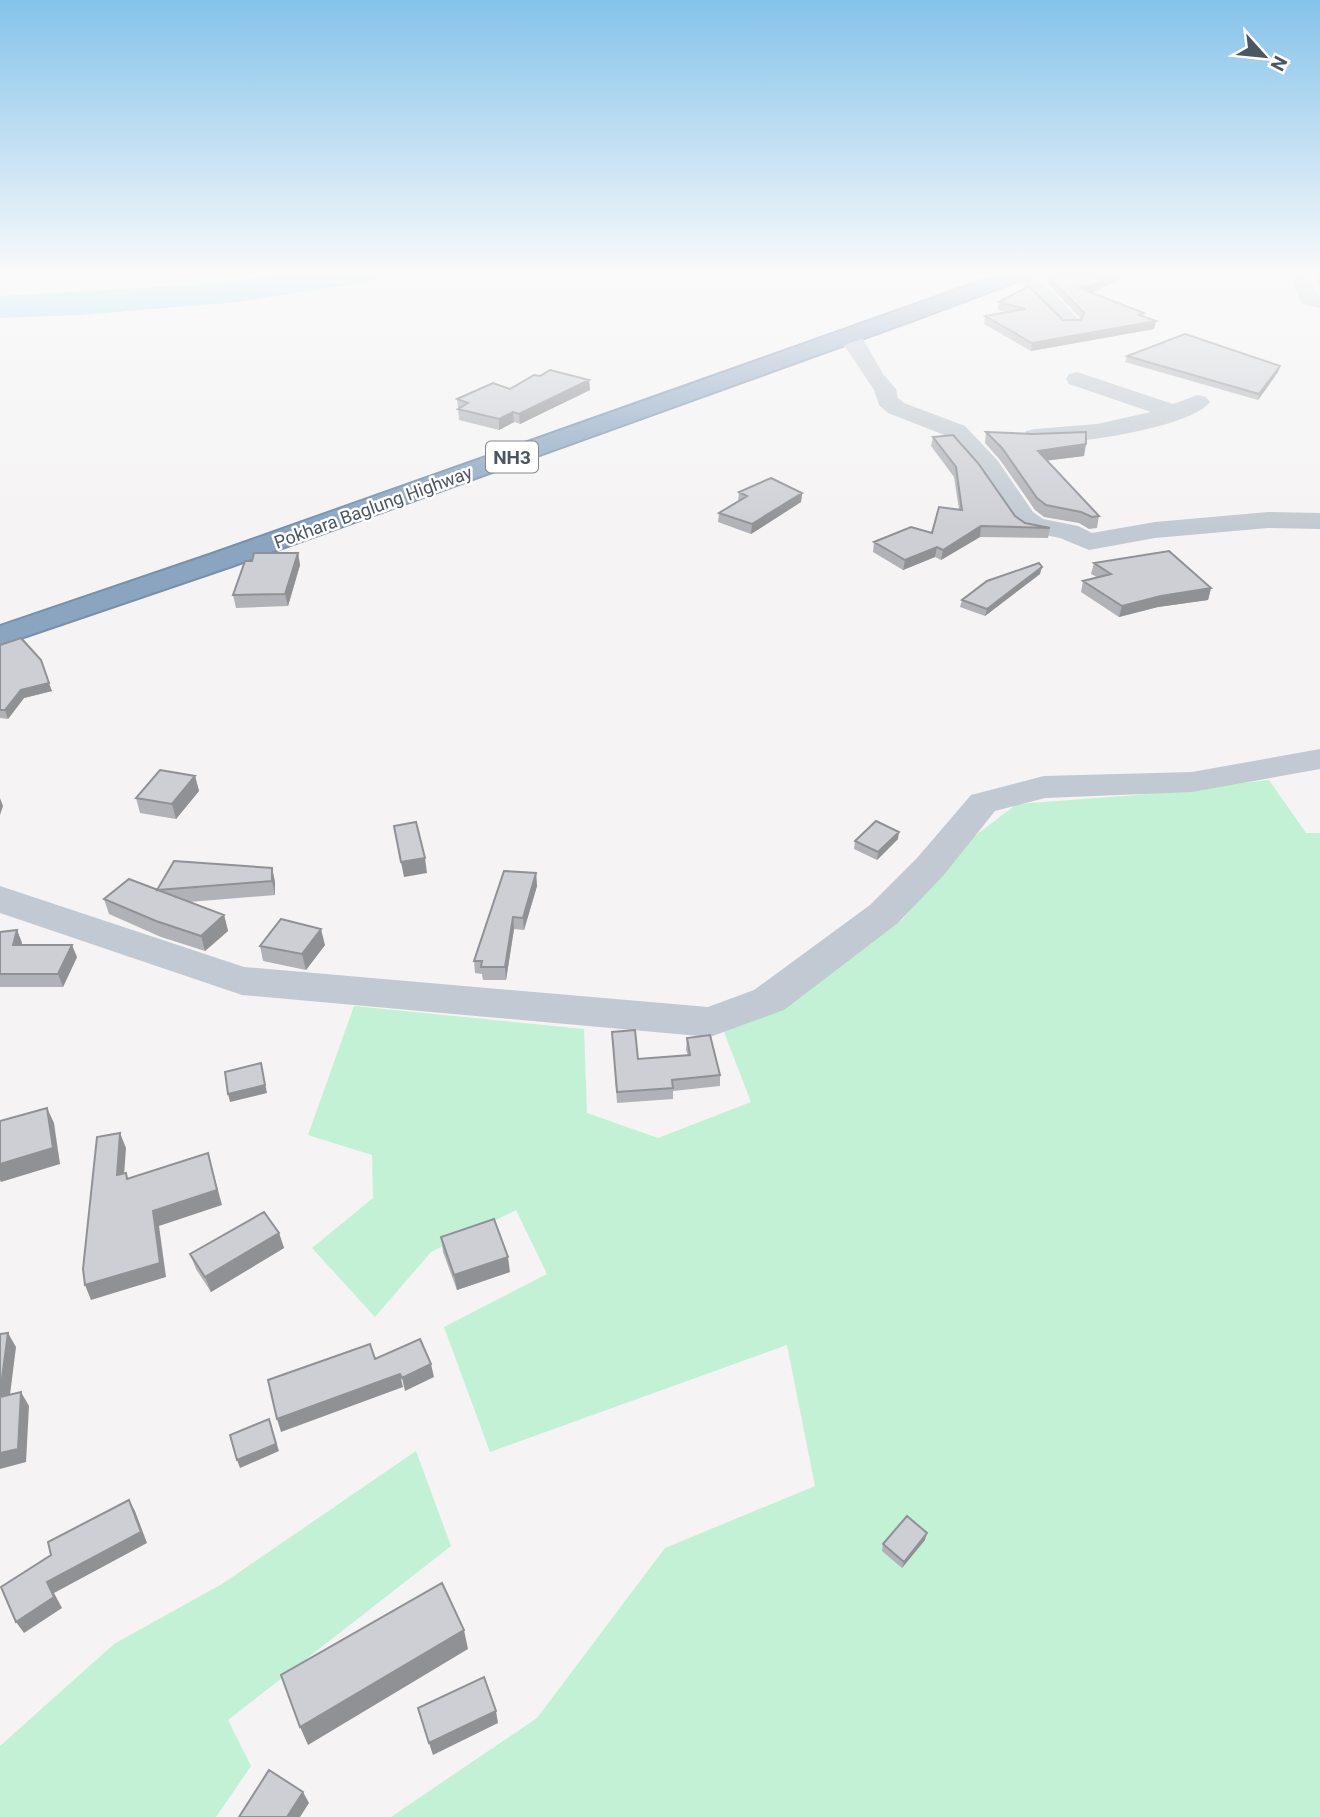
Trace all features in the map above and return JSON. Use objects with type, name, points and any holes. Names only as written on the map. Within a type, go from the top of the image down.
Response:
[{"type":"highway","name":"Pokhara Baglung Highway","points":[[24,603],[236,535],[739,358]]},
{"type":"highway","name":"Pokhara Baglung Highway","points":[[0,636],[210,565],[790,358]]},
{"type":"street","points":[[863,358],[885,389],[887,400],[896,408],[956,431],[1004,436],[1069,436],[1172,412],[1198,401]]},
{"type":"street","points":[[1077,379],[1172,412]]},
{"type":"street","points":[[956,431],[989,466],[1024,518],[1034,525],[1068,532],[1089,542],[1155,530],[1268,520],[1320,521]]},
{"type":"street","points":[[0,899],[242,981],[710,1023],[769,1000],[884,914],[930,867],[983,803],[1044,787],[1192,782],[1320,759]]},
{"type":"green space","points":[[1269,780],[1306,833],[1320,833],[1320,1817],[391,1817],[537,1718],[665,1548],[815,1486],[787,1345],[490,1452],[444,1327],[547,1274],[516,1210],[431,1252],[375,1317],[312,1248],[373,1198],[372,1155],[308,1135],[354,1006],[584,1029],[587,1113],[658,1138],[751,1102],[724,1032],[799,996],[902,920],[972,838],[1017,804],[1137,795]]},
{"type":"green space","points":[[416,1451],[451,1546],[228,1720],[251,1766],[216,1817],[0,1817],[0,1746],[114,1644],[222,1584]]},
{"type":"building","points":[[1133,358],[1256,358],[1280,366],[1259,394]]},
{"type":"building","points":[[550,370],[589,380],[519,414],[513,412],[499,419],[458,409],[468,403],[457,399],[493,383],[510,389],[534,375],[540,376]]},
{"type":"building","points":[[986,432],[1086,432],[1086,444],[1038,451],[1099,516],[1092,517],[1046,505],[1037,498],[1002,448]]},
{"type":"building","points":[[953,435],[978,463],[1015,516],[1025,523],[1050,528],[981,526],[943,550],[937,547],[905,560],[874,542],[911,527],[932,533],[939,507],[962,510],[956,467],[933,437]]},
{"type":"building","points":[[771,478],[802,493],[752,524],[719,513],[747,496],[739,492]]},
{"type":"building","points":[[1169,551],[1211,588],[1122,606],[1083,581],[1111,574],[1094,563]]},
{"type":"building","points":[[254,553],[298,553],[285,594],[233,595],[245,561],[252,561]]},
{"type":"building","points":[[1039,563],[1042,567],[987,609],[962,600],[987,581]]},
{"type":"building","points":[[21,638],[41,660],[49,683],[21,690],[5,710],[0,710],[0,645]]},
{"type":"building","points":[[160,770],[195,776],[172,804],[136,798]]},
{"type":"building","points":[[876,821],[899,832],[878,852],[855,841]]},
{"type":"building","points":[[416,822],[425,858],[401,862],[394,826]]},
{"type":"building","points":[[174,861],[272,868],[272,881],[157,890]]},
{"type":"building","points":[[504,871],[536,873],[523,918],[513,917],[505,967],[481,967],[482,961],[474,961]]},
{"type":"building","points":[[129,879],[224,915],[201,936],[104,899]]},
{"type":"building","points":[[281,919],[321,929],[302,954],[260,946]]},
{"type":"building","points":[[17,930],[13,945],[72,945],[58,974],[0,974],[0,932]]},
{"type":"building","points":[[635,1030],[638,1059],[690,1055],[687,1038],[710,1035],[720,1075],[672,1080],[673,1088],[617,1092],[612,1032]]},
{"type":"building","points":[[261,1063],[265,1085],[228,1094],[225,1072]]},
{"type":"building","points":[[47,1108],[53,1148],[0,1164],[0,1121]]},
{"type":"building","points":[[120,1133],[117,1175],[126,1173],[127,1179],[208,1153],[217,1190],[153,1211],[160,1263],[85,1285],[83,1269],[97,1137]]},
{"type":"building","points":[[264,1212],[279,1233],[205,1277],[190,1254]]},
{"type":"building","points":[[494,1219],[508,1257],[454,1275],[441,1237]]},
{"type":"building","points":[[8,1333],[0,1393],[0,1334]]},
{"type":"building","points":[[420,1339],[431,1364],[402,1378],[400,1374],[277,1419],[268,1380],[370,1344],[375,1359]]},
{"type":"building","points":[[21,1392],[18,1449],[0,1453],[0,1397]]},
{"type":"building","points":[[269,1419],[276,1444],[237,1460],[230,1435]]},
{"type":"building","points":[[129,1500],[141,1532],[47,1582],[54,1597],[16,1622],[1,1587],[51,1555],[48,1542]]},
{"type":"building","points":[[907,1516],[927,1533],[904,1562],[883,1544]]},
{"type":"building","points":[[442,1583],[464,1630],[300,1727],[281,1675]]},
{"type":"building","points":[[484,1677],[496,1711],[429,1743],[418,1708]]},
{"type":"building","points":[[269,1770],[303,1792],[287,1817],[239,1817]]}]
